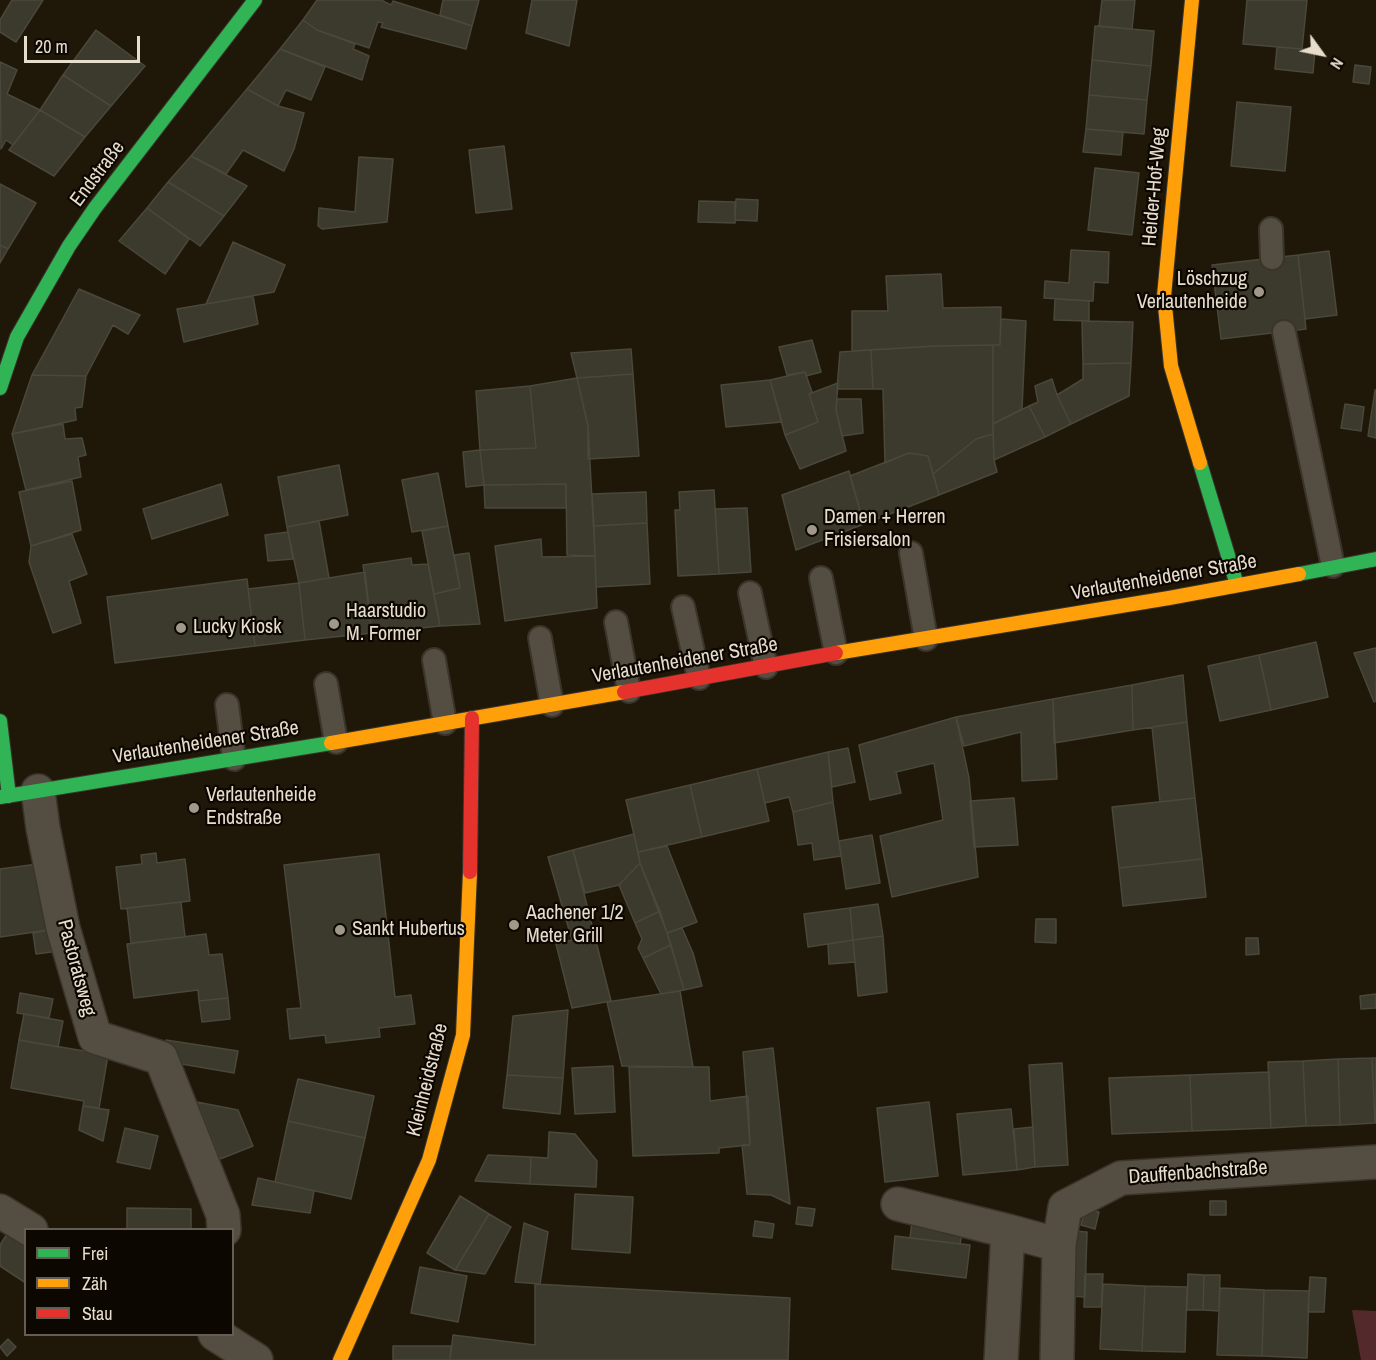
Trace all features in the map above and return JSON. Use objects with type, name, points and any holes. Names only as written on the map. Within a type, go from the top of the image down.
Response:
[{"type":"main road","name":"Endstraße","points":[[0,388],[17,337],[69,246],[95,208],[255,0]]},
{"type":"main road","name":"Heider-Hof-Weg","points":[[1192,0],[1164,296],[1171,366],[1237,585]]},
{"type":"main road","name":"Verlautenheidener Straße","points":[[16,794],[552,705],[1376,559]]},
{"type":"main road","name":"Kleinheidstraße","points":[[340,1360],[429,1160],[463,1035],[470,895],[472,718]]},
{"type":"main road","points":[[0,721],[16,794]]},
{"type":"street","name":"Pastoratsweg","points":[[16,794],[43,828],[63,928],[95,1037],[161,1058],[223,1215],[224,1228]]},
{"type":"street","name":"Dauffenbachstraße","points":[[1057,1360],[1059,1245],[1065,1207],[1121,1178],[1376,1162]]},
{"type":"street","points":[[898,1204],[1059,1245]]},
{"type":"street","points":[[0,1211],[28,1228]]},
{"type":"street","points":[[1001,1360],[1008,1231]]},
{"type":"street","points":[[223,1337],[256,1360]]},
{"type":"lane","points":[[1271,229],[1272,258]]},
{"type":"lane","points":[[1284,332],[1333,566]]},
{"type":"lane","points":[[911,553],[926,639]]},
{"type":"lane","points":[[821,578],[836,653]]},
{"type":"lane","points":[[750,593],[766,667]]},
{"type":"lane","points":[[683,607],[699,678]]},
{"type":"lane","points":[[616,622],[629,691]]},
{"type":"lane","points":[[540,638],[552,705]]},
{"type":"lane","points":[[434,660],[445,723]]},
{"type":"lane","points":[[326,684],[336,742]]},
{"type":"lane","points":[[227,705],[234,759]]},
{"type":"shaded area","points":[[1352,1310],[1376,1311],[1376,1360],[1361,1360]]},
{"type":"building","points":[[12,0],[43,0],[16,42],[0,32],[0,20]]},
{"type":"building","points":[[317,0],[381,0],[391,5],[393,1],[472,26],[466,49],[381,27],[383,23],[378,22],[369,48],[317,30],[303,20]]},
{"type":"building","points":[[443,0],[479,0],[472,26],[440,15]]},
{"type":"building","points":[[532,0],[577,0],[569,46],[526,33]]},
{"type":"building","points":[[1102,0],[1135,0],[1132,29],[1099,26]]},
{"type":"building","points":[[1247,0],[1307,0],[1302,49],[1243,44]]},
{"type":"building","points":[[303,20],[317,30],[355,44],[353,49],[369,56],[362,80],[280,49]]},
{"type":"building","points":[[1095,26],[1154,31],[1151,66],[1092,60]]},
{"type":"building","points":[[96,30],[145,66],[111,106],[63,75]]},
{"type":"building","points":[[1277,47],[1315,50],[1313,73],[1275,69]]},
{"type":"building","points":[[280,49],[325,67],[311,100],[286,90],[278,106],[247,89]]},
{"type":"building","points":[[1092,60],[1151,66],[1147,100],[1089,95]]},
{"type":"building","points":[[0,62],[17,70],[7,94],[40,110],[13,145],[6,140],[1,149]]},
{"type":"building","points":[[1355,65],[1371,67],[1369,84],[1353,82]]},
{"type":"building","points":[[63,75],[111,106],[85,137],[40,110]]},
{"type":"building","points":[[247,89],[278,106],[304,113],[294,149],[284,171],[243,150],[226,174],[191,156]]},
{"type":"building","points":[[1089,95],[1147,100],[1144,134],[1086,129]]},
{"type":"building","points":[[1237,102],[1291,107],[1285,171],[1231,166]]},
{"type":"building","points":[[40,110],[85,137],[54,176],[9,150]]},
{"type":"building","points":[[1086,129],[1123,132],[1121,155],[1083,152]]},
{"type":"building","points":[[504,146],[512,209],[476,213],[469,150]]},
{"type":"building","points":[[191,156],[247,186],[224,216],[168,182]]},
{"type":"building","points":[[359,157],[393,159],[387,222],[322,229],[318,226],[319,208],[355,212]]},
{"type":"building","points":[[1095,168],[1139,173],[1132,235],[1088,230]]},
{"type":"building","points":[[168,182],[224,216],[200,246],[147,208]]},
{"type":"building","points":[[0,184],[36,203],[8,249],[0,245]]},
{"type":"building","points":[[736,199],[758,200],[757,221],[735,220]]},
{"type":"building","points":[[699,201],[735,202],[735,223],[698,222]]},
{"type":"building","points":[[147,208],[189,239],[165,274],[119,241]]},
{"type":"building","points":[[233,242],[285,265],[274,292],[206,304]]},
{"type":"building","points":[[0,245],[8,249],[0,263]]},
{"type":"building","points":[[1071,250],[1109,252],[1108,283],[1094,282],[1093,301],[1044,298],[1045,281],[1069,283]]},
{"type":"building","points":[[1329,251],[1337,315],[1305,319],[1298,255]]},
{"type":"building","name":"Löschzug Verlautenheide","points":[[1298,255],[1306,329],[1221,339],[1212,265]]},
{"type":"building","points":[[941,274],[943,308],[1001,307],[1000,345],[852,351],[852,311],[888,311],[886,276]]},
{"type":"building","points":[[79,289],[140,315],[128,334],[113,325],[86,376],[32,375]]},
{"type":"building","points":[[253,296],[258,324],[184,342],[177,309]]},
{"type":"building","points":[[1055,299],[1089,301],[1089,321],[1054,320]]},
{"type":"building","points":[[1001,319],[1026,321],[1022,409],[993,424],[993,345],[1000,345]]},
{"type":"building","points":[[1082,321],[1133,322],[1131,363],[1083,364]]},
{"type":"building","points":[[812,340],[821,372],[806,376],[805,372],[787,375],[779,347]]},
{"type":"building","points":[[993,345],[993,434],[976,439],[933,474],[928,456],[909,453],[885,463],[883,389],[873,389],[871,350]]},
{"type":"building","points":[[631,349],[633,374],[577,378],[571,353]]},
{"type":"building","points":[[871,350],[873,389],[837,389],[840,352]]},
{"type":"building","points":[[1131,363],[1129,396],[1071,424],[1057,395],[1083,379],[1083,364]]},
{"type":"building","points":[[805,372],[818,422],[785,435],[770,380]]},
{"type":"building","points":[[633,374],[639,456],[588,459],[588,426],[577,378]]},
{"type":"building","points":[[32,375],[86,376],[82,407],[75,408],[76,420],[12,434]]},
{"type":"building","points":[[577,378],[588,426],[595,556],[567,555],[566,484],[484,485],[480,450],[536,448],[530,386]]},
{"type":"building","points":[[1052,379],[1071,424],[1045,437],[1029,406],[1038,402],[1035,386]]},
{"type":"building","points":[[770,380],[782,422],[726,427],[721,385]]},
{"type":"building","points":[[838,383],[836,410],[846,451],[800,469],[785,435],[818,422],[809,394]]},
{"type":"building","points":[[530,386],[536,448],[480,450],[476,391]]},
{"type":"building","points":[[1376,390],[1376,438],[1368,436]]},
{"type":"building","points":[[837,399],[861,399],[863,433],[842,436],[836,410]]},
{"type":"building","points":[[1345,404],[1364,407],[1361,431],[1341,428]]},
{"type":"building","points":[[1029,406],[1045,437],[994,460],[993,424]]},
{"type":"building","points":[[63,424],[65,439],[82,438],[86,455],[78,457],[81,477],[26,490],[12,434]]},
{"type":"building","points":[[993,434],[997,472],[939,495],[933,474],[976,439]]},
{"type":"building","points":[[480,450],[484,485],[466,487],[463,452]]},
{"type":"building","points":[[909,453],[928,456],[939,495],[864,524],[850,476]]},
{"type":"building","points":[[339,465],[348,515],[287,527],[278,477]]},
{"type":"building","points":[[849,471],[864,524],[796,550],[782,495]]},
{"type":"building","points":[[438,473],[448,526],[412,532],[402,480]]},
{"type":"building","points":[[72,481],[81,530],[31,546],[19,492]]},
{"type":"building","points":[[221,484],[228,515],[152,539],[143,509]]},
{"type":"building","points":[[566,484],[566,508],[485,508],[484,485]]},
{"type":"building","points":[[714,490],[719,574],[678,576],[675,510],[680,510],[679,492]]},
{"type":"building","points":[[646,492],[647,523],[594,526],[592,494]]},
{"type":"building","points":[[747,508],[751,572],[719,574],[715,509]]},
{"type":"building","points":[[319,521],[329,578],[299,583],[287,527]]},
{"type":"building","points":[[647,523],[650,584],[596,587],[594,526]]},
{"type":"building","points":[[448,526],[460,588],[434,594],[422,531]]},
{"type":"building","points":[[288,532],[293,559],[268,561],[265,535]]},
{"type":"building","points":[[72,534],[87,574],[69,581],[81,623],[53,633],[29,562],[31,546]]},
{"type":"building","points":[[541,539],[542,557],[595,556],[597,608],[505,621],[495,546]]},
{"type":"building","points":[[469,553],[480,624],[440,626],[434,594],[460,588],[454,555]]},
{"type":"building","points":[[411,558],[412,565],[428,564],[440,626],[372,633],[363,565]]},
{"type":"building","points":[[365,572],[372,633],[305,640],[299,583]]},
{"type":"building","points":[[247,579],[255,646],[115,663],[107,597]]},
{"type":"building","points":[[299,583],[305,640],[255,646],[248,589]]},
{"type":"building","points":[[1316,642],[1328,697],[1271,710],[1259,655]]},
{"type":"building","points":[[1376,648],[1376,701],[1374,702],[1354,653]]},
{"type":"building","points":[[1259,655],[1271,710],[1220,721],[1208,666]]},
{"type":"building","points":[[1183,675],[1187,722],[1133,730],[1132,685]]},
{"type":"building","points":[[1132,685],[1133,730],[1054,743],[1053,699]]},
{"type":"building","points":[[1053,699],[1057,779],[1022,781],[1021,732],[964,746],[956,717]]},
{"type":"building","points":[[956,717],[969,778],[978,877],[892,897],[880,836],[943,820],[934,763],[896,772],[901,793],[870,800],[859,745]]},
{"type":"building","points":[[1187,722],[1195,798],[1160,802],[1152,727]]},
{"type":"building","points":[[848,748],[855,782],[832,787],[828,752]]},
{"type":"building","points":[[828,752],[833,802],[793,812],[789,797],[765,803],[757,769]]},
{"type":"building","points":[[757,769],[769,821],[702,837],[690,785]]},
{"type":"building","points":[[690,785],[702,837],[638,852],[626,800]]},
{"type":"building","points":[[1014,798],[1018,845],[974,847],[970,801]]},
{"type":"building","points":[[1195,798],[1202,859],[1119,868],[1112,807]]},
{"type":"building","points":[[833,802],[841,856],[814,860],[812,843],[798,845],[793,812]]},
{"type":"building","points":[[634,834],[640,863],[619,885],[585,893],[573,850]]},
{"type":"building","points":[[872,835],[880,883],[846,889],[839,841]]},
{"type":"building","points":[[667,846],[697,922],[667,933],[640,863],[638,852]]},
{"type":"building","points":[[573,850],[611,1001],[572,1008],[556,944],[572,940],[548,857]]},
{"type":"building","points":[[156,853],[157,863],[185,859],[190,901],[121,909],[116,867],[142,864],[141,855]]},
{"type":"building","name":"Sankt Hubertus","points":[[379,854],[395,997],[411,995],[415,1024],[379,1028],[380,1037],[326,1043],[325,1035],[290,1039],[287,1009],[301,1008],[284,865]]},
{"type":"building","points":[[1202,859],[1206,897],[1123,906],[1119,868]]},
{"type":"building","points":[[640,863],[660,911],[635,923],[619,885]]},
{"type":"building","points":[[38,864],[56,929],[0,937],[0,869]]},
{"type":"building","points":[[181,902],[185,937],[131,943],[127,908]]},
{"type":"building","points":[[878,904],[883,936],[853,940],[850,908]]},
{"type":"building","points":[[850,908],[853,940],[808,947],[804,914]]},
{"type":"building","points":[[660,911],[671,945],[643,958],[638,948],[642,939],[635,923]]},
{"type":"building","points":[[1036,919],[1056,919],[1056,943],[1035,942]]},
{"type":"building","points":[[682,928],[693,953],[702,986],[684,990],[667,933]]},
{"type":"building","points":[[56,929],[59,951],[36,954],[33,933]]},
{"type":"building","points":[[206,934],[209,955],[222,954],[228,998],[199,1001],[198,990],[134,998],[127,944]]},
{"type":"building","points":[[883,936],[887,992],[858,996],[853,940]]},
{"type":"building","points":[[1246,938],[1258,938],[1259,954],[1246,955]]},
{"type":"building","points":[[853,940],[855,962],[829,964],[828,944]]},
{"type":"building","points":[[671,945],[684,990],[661,994],[643,958]]},
{"type":"building","points":[[680,991],[693,1067],[622,1066],[607,1002]]},
{"type":"building","points":[[20,993],[53,999],[49,1018],[17,1013]]},
{"type":"building","points":[[1376,994],[1376,1008],[1361,1009],[1360,996]]},
{"type":"building","points":[[228,998],[230,1019],[202,1022],[199,1001]]},
{"type":"building","points":[[568,1010],[563,1078],[507,1075],[513,1016]]},
{"type":"building","points":[[24,1014],[63,1021],[58,1047],[19,1040]]},
{"type":"building","points":[[19,1040],[108,1055],[99,1108],[83,1106],[84,1101],[11,1088]]},
{"type":"building","points":[[166,1040],[238,1051],[234,1073],[176,1063]]},
{"type":"building","points":[[773,1048],[790,1204],[771,1195],[747,1194],[742,1145],[750,1145],[743,1052]]},
{"type":"building","points":[[1372,1058],[1376,1058],[1376,1123],[1375,1123]]},
{"type":"building","points":[[1372,1058],[1375,1123],[1340,1125],[1338,1059]]},
{"type":"building","points":[[1338,1059],[1340,1125],[1306,1126],[1303,1061]]},
{"type":"building","points":[[1303,1061],[1306,1126],[1271,1128],[1268,1062]]},
{"type":"building","points":[[1062,1063],[1068,1165],[1035,1167],[1029,1065]]},
{"type":"building","points":[[613,1066],[615,1112],[575,1114],[572,1068]]},
{"type":"building","points":[[629,1067],[709,1067],[710,1101],[748,1096],[750,1145],[719,1148],[719,1153],[633,1156]]},
{"type":"building","points":[[1269,1072],[1271,1128],[1192,1131],[1190,1075]]},
{"type":"building","points":[[507,1075],[563,1078],[560,1114],[503,1108]]},
{"type":"building","points":[[1190,1075],[1192,1131],[1112,1134],[1109,1078]]},
{"type":"building","points":[[298,1079],[374,1096],[365,1138],[288,1121]]},
{"type":"building","points":[[197,1102],[238,1110],[253,1146],[220,1159]]},
{"type":"building","points":[[929,1102],[938,1176],[885,1182],[877,1108]]},
{"type":"building","points":[[83,1106],[109,1110],[103,1141],[79,1130]]},
{"type":"building","points":[[1011,1109],[1017,1170],[963,1175],[957,1114]]},
{"type":"building","points":[[288,1121],[365,1138],[351,1199],[275,1182]]},
{"type":"building","points":[[1033,1127],[1035,1167],[1017,1170],[1014,1129]]},
{"type":"building","points":[[125,1128],[158,1136],[150,1169],[117,1162]]},
{"type":"building","points":[[549,1132],[575,1134],[597,1161],[596,1187],[530,1184],[531,1157],[548,1158]]},
{"type":"building","points":[[488,1155],[531,1157],[530,1184],[475,1181]]},
{"type":"building","points":[[258,1178],[314,1191],[310,1213],[252,1205]]},
{"type":"building","points":[[575,1194],[633,1197],[630,1253],[572,1249]]},
{"type":"building","points":[[460,1196],[489,1214],[455,1270],[427,1253]]},
{"type":"building","points":[[1210,1201],[1226,1201],[1226,1215],[1210,1215]]},
{"type":"building","points":[[798,1207],[815,1209],[812,1226],[796,1224]]},
{"type":"building","points":[[127,1208],[191,1209],[191,1228],[127,1228]]},
{"type":"building","points":[[1085,1209],[1099,1212],[1095,1229],[1081,1225]]},
{"type":"building","points":[[489,1214],[511,1227],[485,1274],[455,1270]]},
{"type":"building","points":[[755,1221],[774,1224],[772,1238],[753,1236]]},
{"type":"building","points":[[912,1221],[963,1227],[960,1244],[910,1238]]},
{"type":"building","points":[[524,1223],[548,1232],[540,1284],[515,1282]]},
{"type":"building","points":[[9,1231],[24,1241],[24,1282],[0,1266],[0,1245]]},
{"type":"building","points":[[1073,1231],[1087,1232],[1085,1297],[1071,1296]]},
{"type":"building","points":[[895,1236],[970,1245],[966,1278],[892,1269]]},
{"type":"building","points":[[420,1267],[467,1276],[458,1322],[411,1313]]},
{"type":"building","points":[[1085,1274],[1103,1274],[1101,1307],[1084,1307]]},
{"type":"building","points":[[1188,1274],[1204,1275],[1203,1310],[1187,1310]]},
{"type":"building","points":[[1204,1275],[1220,1275],[1219,1311],[1203,1310]]},
{"type":"building","points":[[1310,1277],[1326,1278],[1324,1312],[1308,1312]]},
{"type":"building","points":[[535,1284],[790,1298],[788,1360],[450,1360],[453,1335],[535,1345]]},
{"type":"building","points":[[1103,1284],[1145,1286],[1142,1351],[1100,1349]]},
{"type":"building","points":[[1145,1286],[1187,1287],[1185,1352],[1142,1351]]},
{"type":"building","points":[[1220,1288],[1264,1290],[1262,1356],[1217,1355]]},
{"type":"building","points":[[1264,1290],[1309,1291],[1307,1358],[1262,1356]]},
{"type":"building","points":[[8,1339],[16,1347],[7,1356],[0,1347]]},
{"type":"building","points":[[393,1346],[451,1346],[450,1360],[393,1360]]},
{"type":"traffic: fast","points":[[0,388],[17,337],[69,246],[95,208],[255,0]]},
{"type":"traffic: fast","points":[[1200,463],[1237,585]]},
{"type":"traffic: fast","points":[[1299,574],[1376,559]]},
{"type":"traffic: fast","points":[[0,721],[9,796]]},
{"type":"traffic: fast","points":[[0,797],[331,743]]},
{"type":"traffic: slow","points":[[1192,0],[1164,296],[1171,366],[1200,463]]},
{"type":"traffic: slow","points":[[836,653],[1299,574]]},
{"type":"traffic: slow","points":[[331,743],[624,692]]},
{"type":"traffic: slow","points":[[340,1360],[429,1160],[463,1035],[470,872]]},
{"type":"traffic: jam","points":[[624,692],[836,653]]},
{"type":"traffic: jam","points":[[470,872],[472,718]]},
{"type":"place","name":"Löschzug Verlautenheide","points":[[1259,292]]},
{"type":"place","name":"Damen + Herren Frisiersalon","points":[[812,530]]},
{"type":"place","name":"Haarstudio M. Former","points":[[334,624]]},
{"type":"place","name":"Lucky Kiosk","points":[[181,628]]},
{"type":"place","name":"Verlautenheide Endstraße","points":[[194,808]]},
{"type":"place","name":"Aachener 1/2 Meter Grill","points":[[514,925]]},
{"type":"place","name":"Sankt Hubertus","points":[[340,930]]}]
